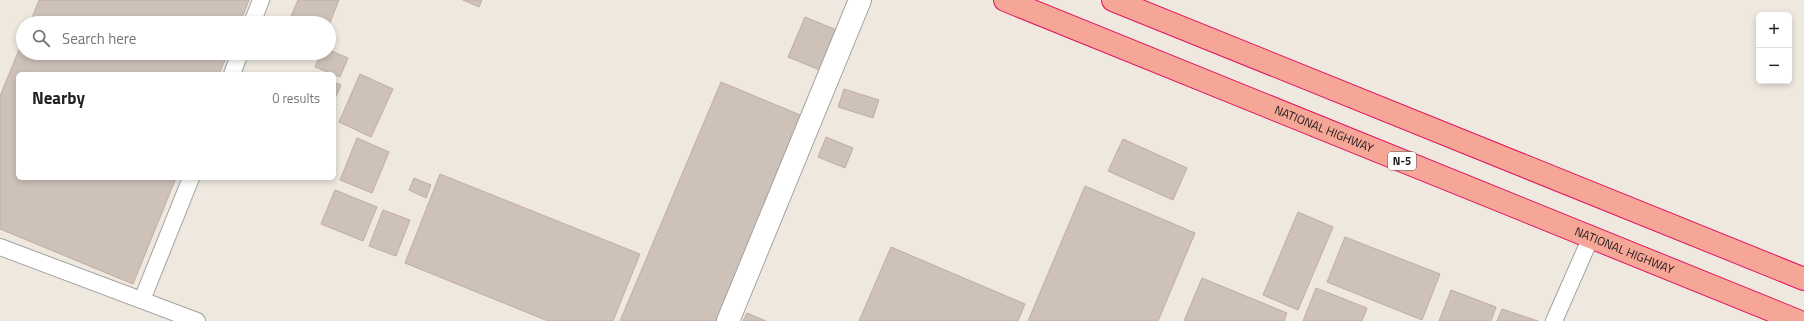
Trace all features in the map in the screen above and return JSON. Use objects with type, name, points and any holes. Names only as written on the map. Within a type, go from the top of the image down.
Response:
[{"type":"highway","name":"NATIONAL HIGHWAY","points":[[1005,0],[1798,321]]},
{"type":"highway","points":[[1113,0],[1804,279]]},
{"type":"street","points":[[728,321],[860,0]]},
{"type":"lane","points":[[255,16],[261,0]]},
{"type":"lane","points":[[233,72],[237,60]]},
{"type":"lane","points":[[142,300],[190,180]]},
{"type":"lane","points":[[1554,321],[1590,237]]},
{"type":"lane","points":[[0,247],[197,321]]},
{"type":"building","points":[[39,0],[249,0],[243,16],[33,16]]},
{"type":"building","points":[[298,0],[339,0],[333,16],[291,16]]},
{"type":"building","points":[[463,0],[482,0],[479,7]]},
{"type":"building","points":[[805,17],[839,31],[822,71],[788,57]]},
{"type":"building","points":[[336,53],[348,58],[340,77],[336,75],[336,72],[328,72],[315,67],[318,60],[336,60]]},
{"type":"building","points":[[16,57],[16,60],[225,60],[220,72],[16,72],[16,180],[175,180],[133,284],[0,229],[0,96]]},
{"type":"building","points":[[360,74],[393,89],[371,137],[339,122]]},
{"type":"building","points":[[721,82],[805,117],[720,321],[620,321]]},
{"type":"building","points":[[336,83],[341,85],[336,96]]},
{"type":"building","points":[[844,89],[879,100],[873,118],[838,107]]},
{"type":"building","points":[[826,137],[853,148],[845,168],[818,157]]},
{"type":"building","points":[[357,138],[389,152],[372,193],[340,180]]},
{"type":"building","points":[[1123,139],[1187,168],[1173,200],[1108,171]]},
{"type":"building","points":[[440,174],[640,254],[613,321],[548,321],[405,263]]},
{"type":"building","points":[[414,178],[431,185],[426,198],[409,190]]},
{"type":"building","points":[[1085,186],[1195,233],[1158,321],[1028,321]]},
{"type":"building","points":[[335,190],[377,207],[363,241],[321,224]]},
{"type":"building","points":[[383,210],[410,220],[396,256],[369,246]]},
{"type":"building","points":[[1298,212],[1333,227],[1298,310],[1263,295]]},
{"type":"building","points":[[1345,237],[1440,274],[1422,320],[1327,282]]},
{"type":"building","points":[[891,247],[1025,304],[1018,321],[859,321]]},
{"type":"building","points":[[1202,278],[1287,313],[1284,321],[1184,321]]},
{"type":"building","points":[[1316,288],[1367,308],[1362,321],[1303,321]]},
{"type":"building","points":[[1451,290],[1496,307],[1491,321],[1439,321]]},
{"type":"building","points":[[1502,309],[1538,321],[1497,321]]},
{"type":"building","points":[[747,313],[766,321],[743,321]]}]
